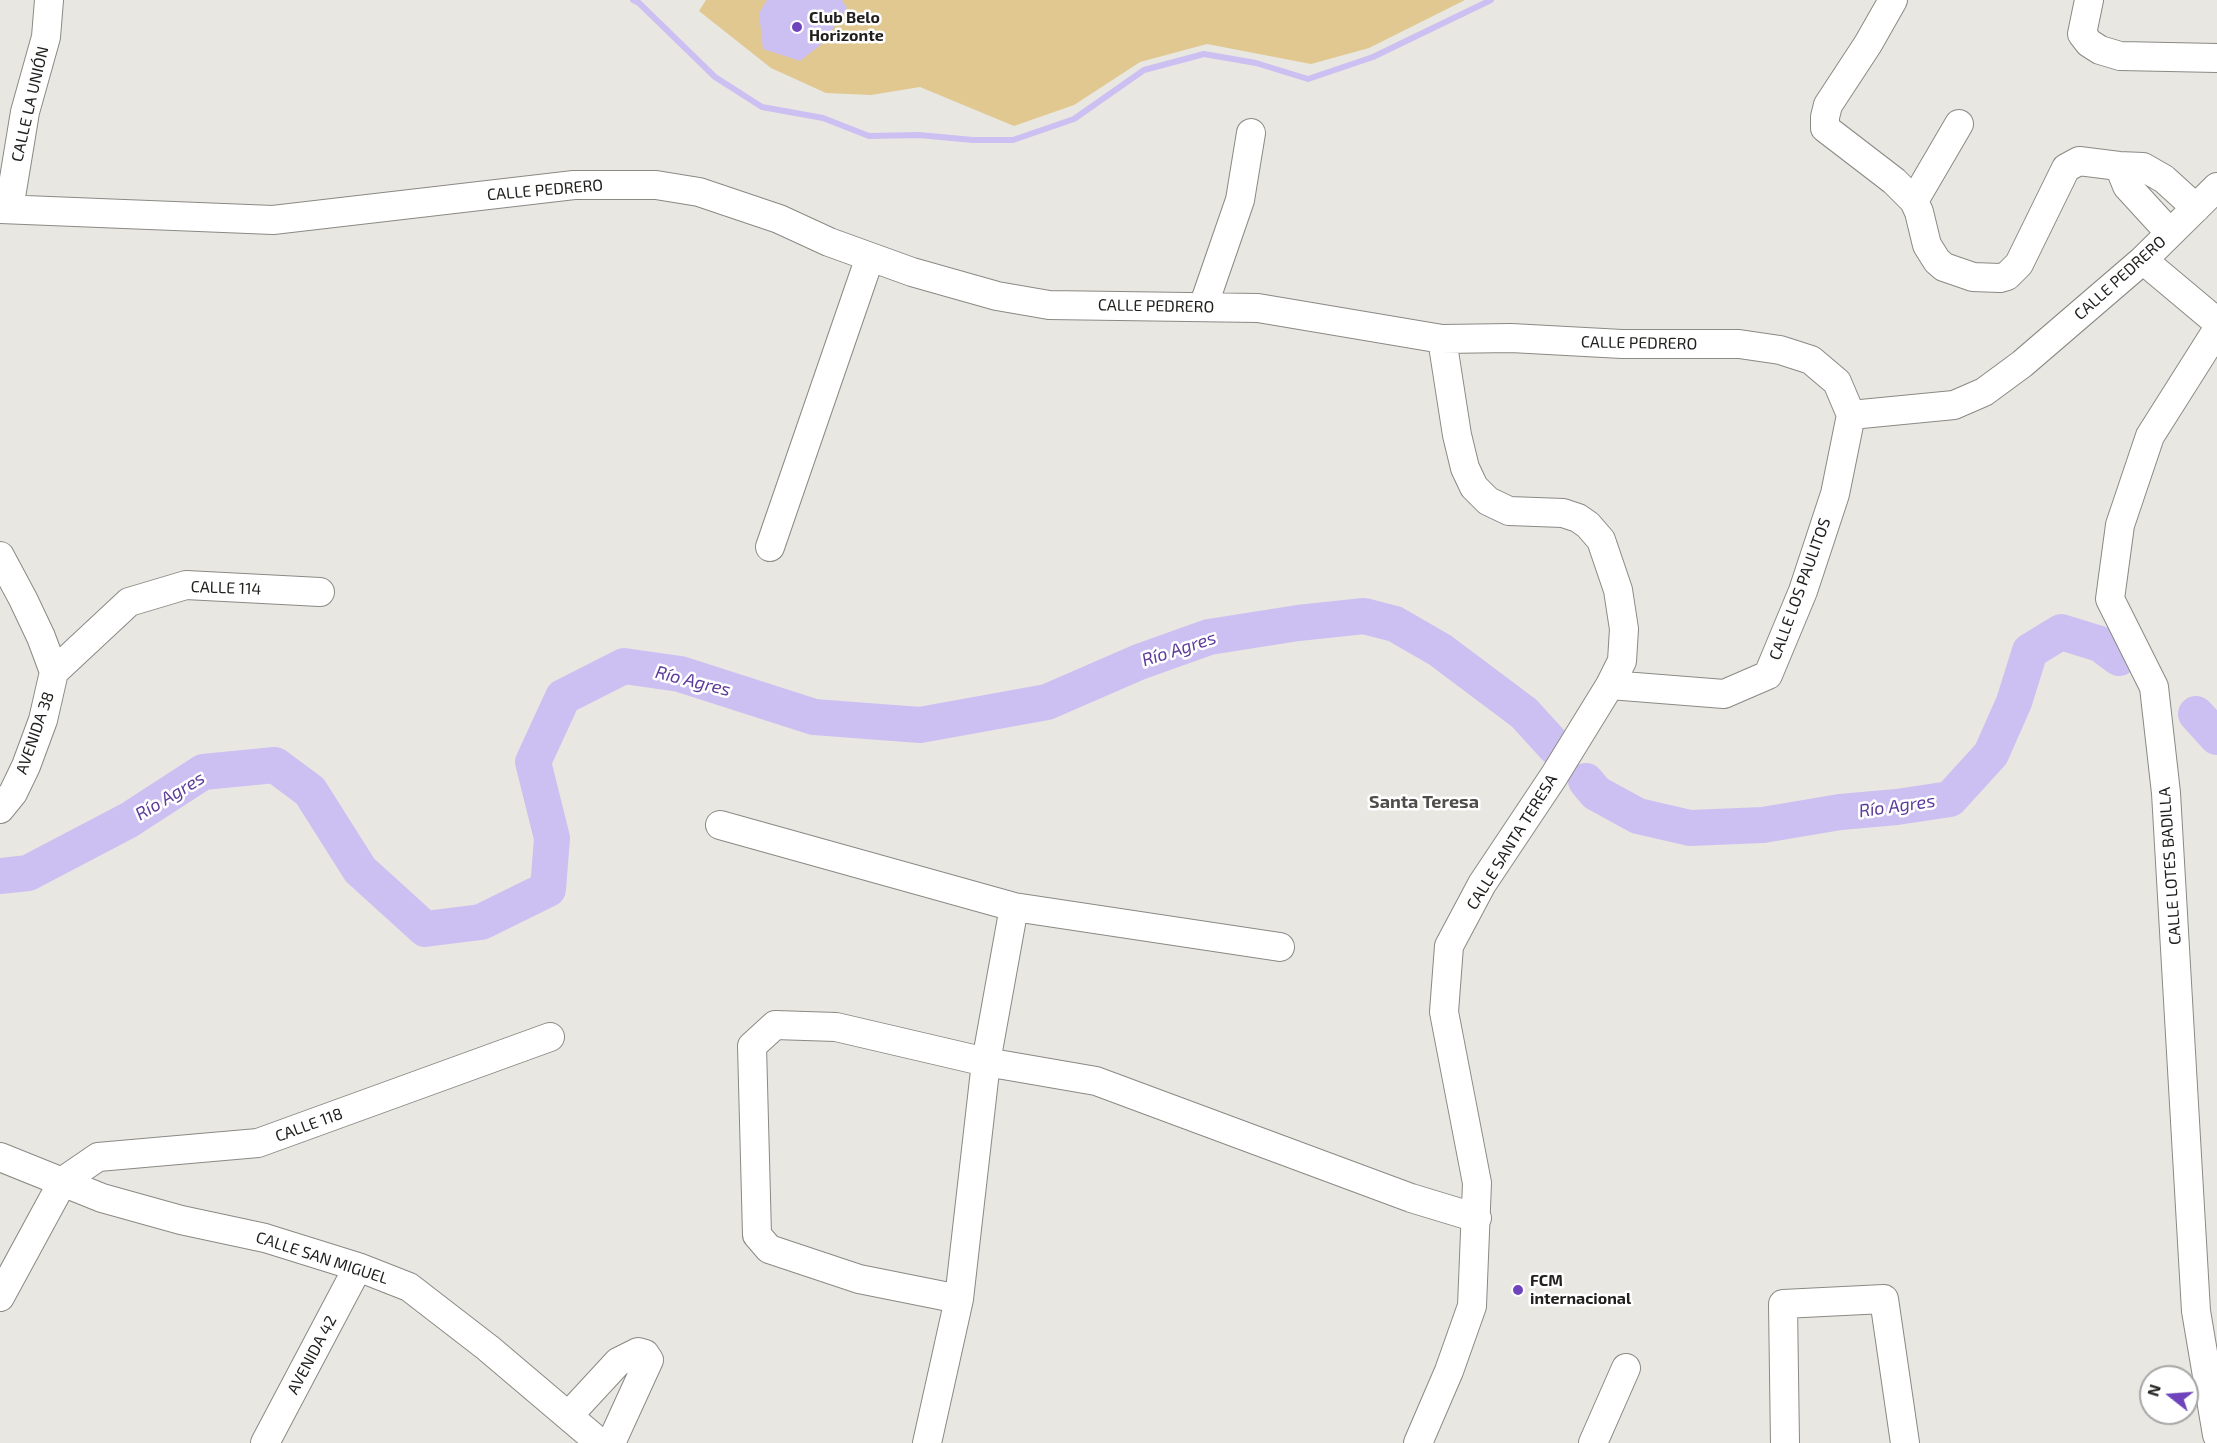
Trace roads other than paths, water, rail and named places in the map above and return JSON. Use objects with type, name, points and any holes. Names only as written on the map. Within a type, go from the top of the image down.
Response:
[{"type":"street","name":"CALLE LA UNIÓN","points":[[4,209],[25,112],[46,37],[49,0]]},
{"type":"street","points":[[1893,0],[1868,44],[1828,105],[1825,128],[1894,181],[1914,201],[1927,245],[1936,261],[1944,267],[1965,275],[2000,278],[2007,276],[2019,264],[2066,168],[2079,161],[2119,166],[2144,166],[2164,179],[2196,208]]},
{"type":"street","points":[[2089,0],[2082,34],[2089,43],[2100,50],[2120,56],[2217,58]]},
{"type":"street","points":[[1914,201],[1959,124]]},
{"type":"street","points":[[1203,307],[1240,200],[1251,133]]},
{"type":"street","points":[[2119,166],[2127,186],[2170,233]]},
{"type":"street","name":"CALLE PEDRERO","points":[[4,209],[273,220],[574,185],[656,185],[699,192],[779,219],[829,242],[912,272],[997,296],[1049,305],[1258,308],[1442,339],[1510,338],[1622,344],[1739,344],[1780,350],[1811,360],[1837,382],[1851,415],[1954,405],[1984,392],[2022,364],[2143,260],[2217,187]]},
{"type":"street","points":[[770,547],[870,257]]},
{"type":"street","points":[[2143,260],[2217,322]]},
{"type":"street","name":"CALLE LOTES BADILLA","points":[[2217,330],[2150,436],[2120,525],[2110,599],[2154,687],[2166,794],[2196,1311],[2217,1435]]},
{"type":"street","name":"CALLE SANTA TERESA","points":[[1418,1443],[1449,1371],[1472,1306],[1477,1183],[1444,1012],[1449,946],[1482,884],[1554,776],[1610,685],[1622,661],[1624,629],[1618,590],[1601,540],[1588,525],[1578,518],[1563,513],[1509,511],[1488,501],[1474,488],[1465,468],[1457,435],[1442,339]]},
{"type":"street","name":"CALLE LOS PAULITOS","points":[[1610,685],[1724,694],[1768,675],[1803,591],[1835,494],[1851,415]]},
{"type":"street","name":"AVENIDA 38","points":[[0,556],[32,618],[54,672],[43,720],[26,766],[14,793],[0,809]]},
{"type":"street","name":"CALLE 114","points":[[54,672],[129,602],[140,598],[186,585],[320,592]]},
{"type":"street","points":[[720,825],[1014,907],[1280,947]]},
{"type":"street","points":[[927,1443],[959,1299],[986,1062],[1014,907]]},
{"type":"street","points":[[959,1299],[859,1279],[769,1249],[757,1235],[752,1047],[775,1025],[836,1027],[986,1062],[1096,1081],[1400,1194],[1477,1218]]},
{"type":"street","name":"CALLE 118","points":[[63,1181],[98,1157],[258,1143],[550,1037]]},
{"type":"street","name":"CALLE SAN MIGUEL","points":[[0,1157],[102,1198],[181,1220],[265,1238],[358,1267],[409,1287],[488,1347],[600,1443]]},
{"type":"street","points":[[0,1297],[63,1181]]},
{"type":"street","name":"AVENIDA 42","points":[[265,1443],[358,1267]]},
{"type":"street","points":[[1785,1443],[1783,1304],[1884,1299],[1905,1443]]},
{"type":"street","points":[[569,1415],[598,1368],[618,1362],[638,1352],[645,1354],[649,1360],[611,1443]]},
{"type":"street","points":[[1593,1443],[1626,1368]]},
{"type":"street","points":[[2214,1443],[2217,1435]]},
{"type":"waterway","points":[[633,0],[639,3],[715,77],[762,107],[823,118],[869,136],[919,135],[973,140],[1013,140],[1074,119],[1144,70],[1204,54],[1256,63],[1308,79],[1373,57],[1491,0]]},
{"type":"waterway","name":"Río Agres","points":[[0,876],[28,873],[129,820],[203,772],[275,765],[310,791],[360,870],[425,929],[481,922],[548,889],[552,838],[533,762],[563,697],[624,666],[680,674],[814,717],[920,725],[1047,702],[1139,662],[1209,637],[1298,623],[1364,616],[1395,624],[1440,650],[1524,713],[1555,747]]},
{"type":"waterway","name":"Río Agres","points":[[1586,781],[1596,793],[1638,816],[1690,828],[1763,825],[1840,812],[1950,799],[1991,754],[2014,702],[2030,651],[2061,632],[2100,644],[2119,658]]},
{"type":"waterway","name":"Río Agres","points":[[2196,714],[2217,737]]},
{"type":"place","name":"Club Belo Horizonte","points":[[797,27]]},
{"type":"place","name":"FCM internacional","points":[[1518,1290]]},
{"type":"district","name":"Santa Teresa","points":[[1424,802]]}]
